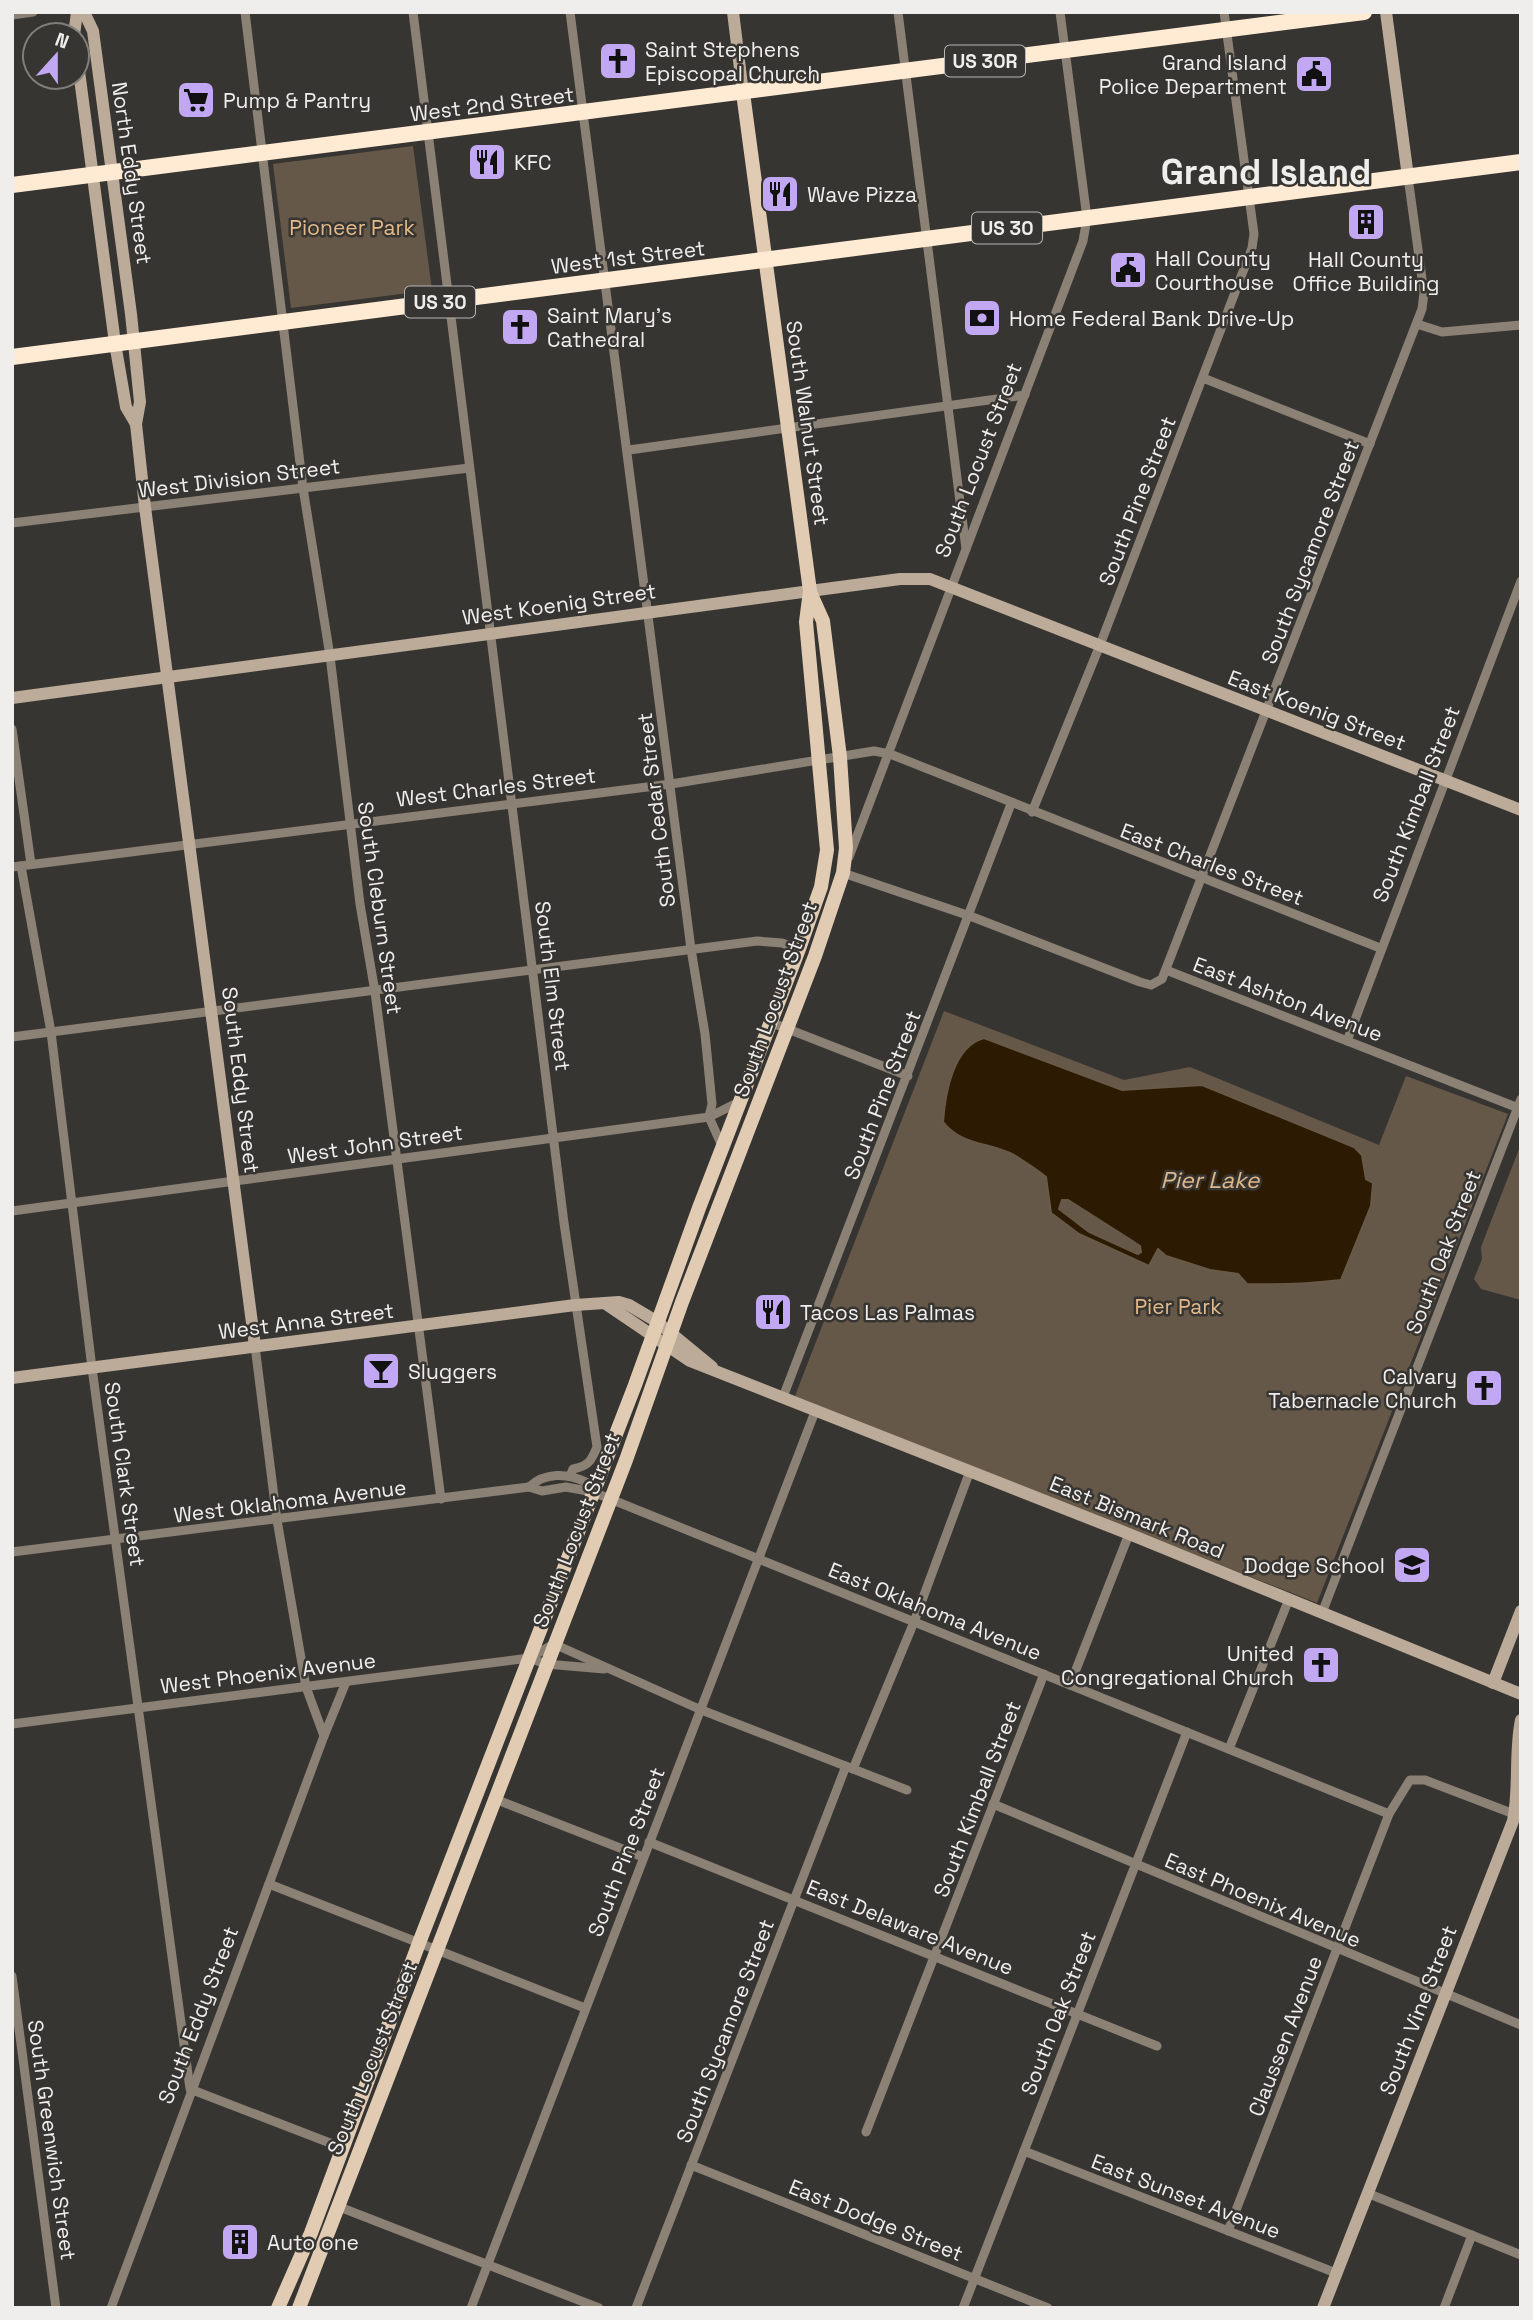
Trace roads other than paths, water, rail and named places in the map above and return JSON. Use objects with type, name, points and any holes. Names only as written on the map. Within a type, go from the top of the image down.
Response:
[{"type":"highway","name":"US 30R","points":[[1226,30],[1364,12]]},
{"type":"highway","name":"West 2nd Street","points":[[12,184],[93,176],[1226,30]]},
{"type":"highway","name":"US 30","points":[[1249,197],[1521,162]]},
{"type":"highway","name":"West 1st Street","points":[[12,357],[1249,197]]},
{"type":"main road","name":"South Walnut Street","points":[[743,93],[810,591],[806,622],[819,761]]},
{"type":"main road","name":"South Walnut Street","points":[[810,591],[823,621],[840,757]]},
{"type":"main road","name":"South Locust Street","points":[[299,2308],[670,1341],[788,1029],[843,873],[846,848],[840,757]]},
{"type":"main road","name":"South Locust Street","points":[[278,2308],[343,2148],[821,887],[827,850],[819,761]]},
{"type":"street","points":[[12,15],[33,12]]},
{"type":"street","name":"North Eddy Street","points":[[84,12],[93,31],[134,340]]},
{"type":"street","name":"South Cleburn Street","points":[[245,12],[303,488],[330,656],[442,1499]]},
{"type":"street","points":[[413,12],[469,468]]},
{"type":"street","points":[[570,12],[629,450],[1025,395]]},
{"type":"street","points":[[733,12],[743,93]]},
{"type":"street","points":[[898,12],[966,551]]},
{"type":"street","name":"South Locust Street","points":[[843,873],[1080,251],[1087,218],[1060,12]]},
{"type":"street","name":"South Pine Street","points":[[1032,812],[1100,645],[1252,247],[1249,197],[1224,12]]},
{"type":"street","points":[[1386,12],[1408,177]]},
{"type":"street","name":"North Eddy Street","points":[[82,91],[115,343]]},
{"type":"street","name":"South Sycamore Street","points":[[1166,970],[1417,324],[1424,293],[1408,177]]},
{"type":"street","points":[[1417,324],[1442,332],[1521,325]]},
{"type":"street","name":"South Eddy Street","points":[[134,340],[140,402],[136,425],[145,507],[191,843],[277,1520],[306,1687],[324,1736]]},
{"type":"street","name":"South Eddy Street","points":[[115,343],[126,407],[136,425]]},
{"type":"street","points":[[1203,379],[1370,444]]},
{"type":"street","name":"South Cedar Street","points":[[629,450],[691,949],[705,1034],[712,1104],[709,1117],[722,1146]]},
{"type":"street","name":"South Elm Street","points":[[469,468],[575,1305],[597,1447],[591,1461],[585,1467],[573,1469],[570,1476]]},
{"type":"street","name":"West Division Street","points":[[12,523],[469,468]]},
{"type":"street","name":"West Koenig Street","points":[[12,698],[900,579],[930,579],[1100,645]]},
{"type":"street","name":"South Kimball Street","points":[[1347,1041],[1521,581]]},
{"type":"street","name":"East Koenig Street","points":[[1100,645],[1521,810]]},
{"type":"street","name":"South Clark Street","points":[[12,729],[21,866],[51,1032],[92,1368],[141,1708],[190,2089]]},
{"type":"street","name":"West Charles Street","points":[[21,866],[671,784],[874,751],[890,754]]},
{"type":"street","points":[[890,754],[1011,804]]},
{"type":"street","name":"South Pine Street","points":[[783,1396],[1011,804]]},
{"type":"street","name":"East Charles Street","points":[[1011,804],[1381,948]]},
{"type":"street","points":[[843,873],[970,916]]},
{"type":"street","name":"East Ashton Avenue","points":[[970,916],[1151,985],[1162,979],[1166,970],[1520,1105]]},
{"type":"street","points":[[12,1037],[757,941],[782,943],[799,949]]},
{"type":"street","points":[[771,1022],[908,1076]]},
{"type":"street","name":"West John Street","points":[[12,1211],[709,1117],[740,1102]]},
{"type":"street","name":"South Oak Street","points":[[1322,1613],[1520,1105]]},
{"type":"street","name":"West Anna Street","points":[[12,1378],[575,1305],[606,1304],[629,1305],[690,1361],[713,1367]]},
{"type":"street","name":"East Bismark Road","points":[[713,1367],[1521,1694]]},
{"type":"street","name":"South Pine Street","points":[[471,2308],[757,1556],[816,1409]]},
{"type":"street","name":"South Sycamore Street","points":[[636,2308],[794,1900],[914,1622],[970,1471]]},
{"type":"street","name":"West Oklahoma Avenue","points":[[529,1487],[539,1478],[570,1476],[586,1482],[593,1492]]},
{"type":"street","name":"West Oklahoma Avenue","points":[[12,1552],[529,1487],[542,1491],[566,1487],[593,1492],[757,1556]]},
{"type":"street","points":[[1070,1685],[1129,1534]]},
{"type":"street","name":"East Oklahoma Avenue","points":[[757,1556],[1389,1814]]},
{"type":"street","points":[[1229,1749],[1289,1599]]},
{"type":"street","points":[[1493,1683],[1521,1612]]},
{"type":"street","name":"West Phoenix Avenue","points":[[12,1724],[346,1682],[445,1666],[529,1658],[554,1644],[699,1709]]},
{"type":"street","name":"West Phoenix Avenue","points":[[529,1658],[546,1664],[606,1669]]},
{"type":"street","name":"South Kimball Street","points":[[866,2132],[1044,1674]]},
{"type":"street","name":"South Eddy Street","points":[[111,2308],[190,2089],[346,1682]]},
{"type":"street","points":[[699,1709],[907,1790]]},
{"type":"street","name":"South Vine Street","points":[[1323,2308],[1514,1814],[1515,1747],[1521,1720]]},
{"type":"street","name":"South Oak Street","points":[[963,2308],[1187,1732]]},
{"type":"street","points":[[1389,1814],[1410,1780],[1425,1780],[1514,1814]]},
{"type":"street","points":[[495,1799],[643,1857]]},
{"type":"street","name":"East Phoenix Avenue","points":[[993,1804],[1521,2025]]},
{"type":"street","name":"Claussen Avenue","points":[[1228,2231],[1389,1814]]},
{"type":"street","name":"East Delaware Avenue","points":[[649,1842],[1157,2046]]},
{"type":"street","points":[[269,1884],[585,2008]]},
{"type":"street","name":"South Greenwich Street","points":[[12,1976],[56,2308]]},
{"type":"street","points":[[12,2055],[23,2053]]},
{"type":"street","points":[[190,2089],[343,2148]]},
{"type":"street","name":"East Sunset Avenue","points":[[1024,2151],[1336,2273]]},
{"type":"street","name":"East Dodge Street","points":[[691,2165],[1048,2308]]},
{"type":"street","points":[[1367,2193],[1521,2255]]},
{"type":"street","points":[[337,2206],[599,2308]]},
{"type":"street","points":[[1444,2308],[1472,2235]]},
{"type":"water","name":"Pier Lake","points":[[984,1038],[1122,1090],[1202,1085],[1354,1147],[1362,1155],[1366,1179],[1373,1183],[1371,1206],[1341,1280],[1247,1284],[1238,1274],[1210,1270],[1166,1256],[1158,1249],[1149,1266],[1079,1234],[1051,1213],[1046,1177],[1014,1155],[967,1140],[950,1130],[943,1122],[953,1072],[958,1061],[973,1043]],"holes":[[[1062,1200],[1068,1200],[1140,1246],[1141,1252],[1138,1254],[1089,1232],[1059,1209]]]},
{"type":"place","name":"Saint Stephens Episcopal Church","points":[[618,61]]},
{"type":"place","name":"Grand Island Police Department","points":[[1314,74]]},
{"type":"place","name":"Pump & Pantry","points":[[196,100]]},
{"type":"place","name":"KFC","points":[[487,162]]},
{"type":"place","name":"Wave Pizza","points":[[780,194]]},
{"type":"place","name":"Hall County Office Building","points":[[1366,222]]},
{"type":"place","name":"Hall County Courthouse","points":[[1128,270]]},
{"type":"place","name":"Home Federal Bank Drive-Up","points":[[982,318]]},
{"type":"place","name":"Saint Mary's Cathedral","points":[[520,327]]},
{"type":"place","name":"Tacos Las Palmas","points":[[773,1312]]},
{"type":"place","name":"Sluggers","points":[[381,1371]]},
{"type":"place","name":"Calvary Tabernacle Church","points":[[1484,1388]]},
{"type":"place","name":"Dodge School","points":[[1412,1565]]},
{"type":"place","name":"United Congregational Church","points":[[1321,1665]]},
{"type":"place","name":"Auto one","points":[[240,2242]]},
{"type":"district","name":"Grand Island","points":[[1266,172]]},
{"type":"park label","name":"Pioneer Park","points":[[352,227]]},
{"type":"park label","name":"Pier Park","points":[[1178,1306]]}]
